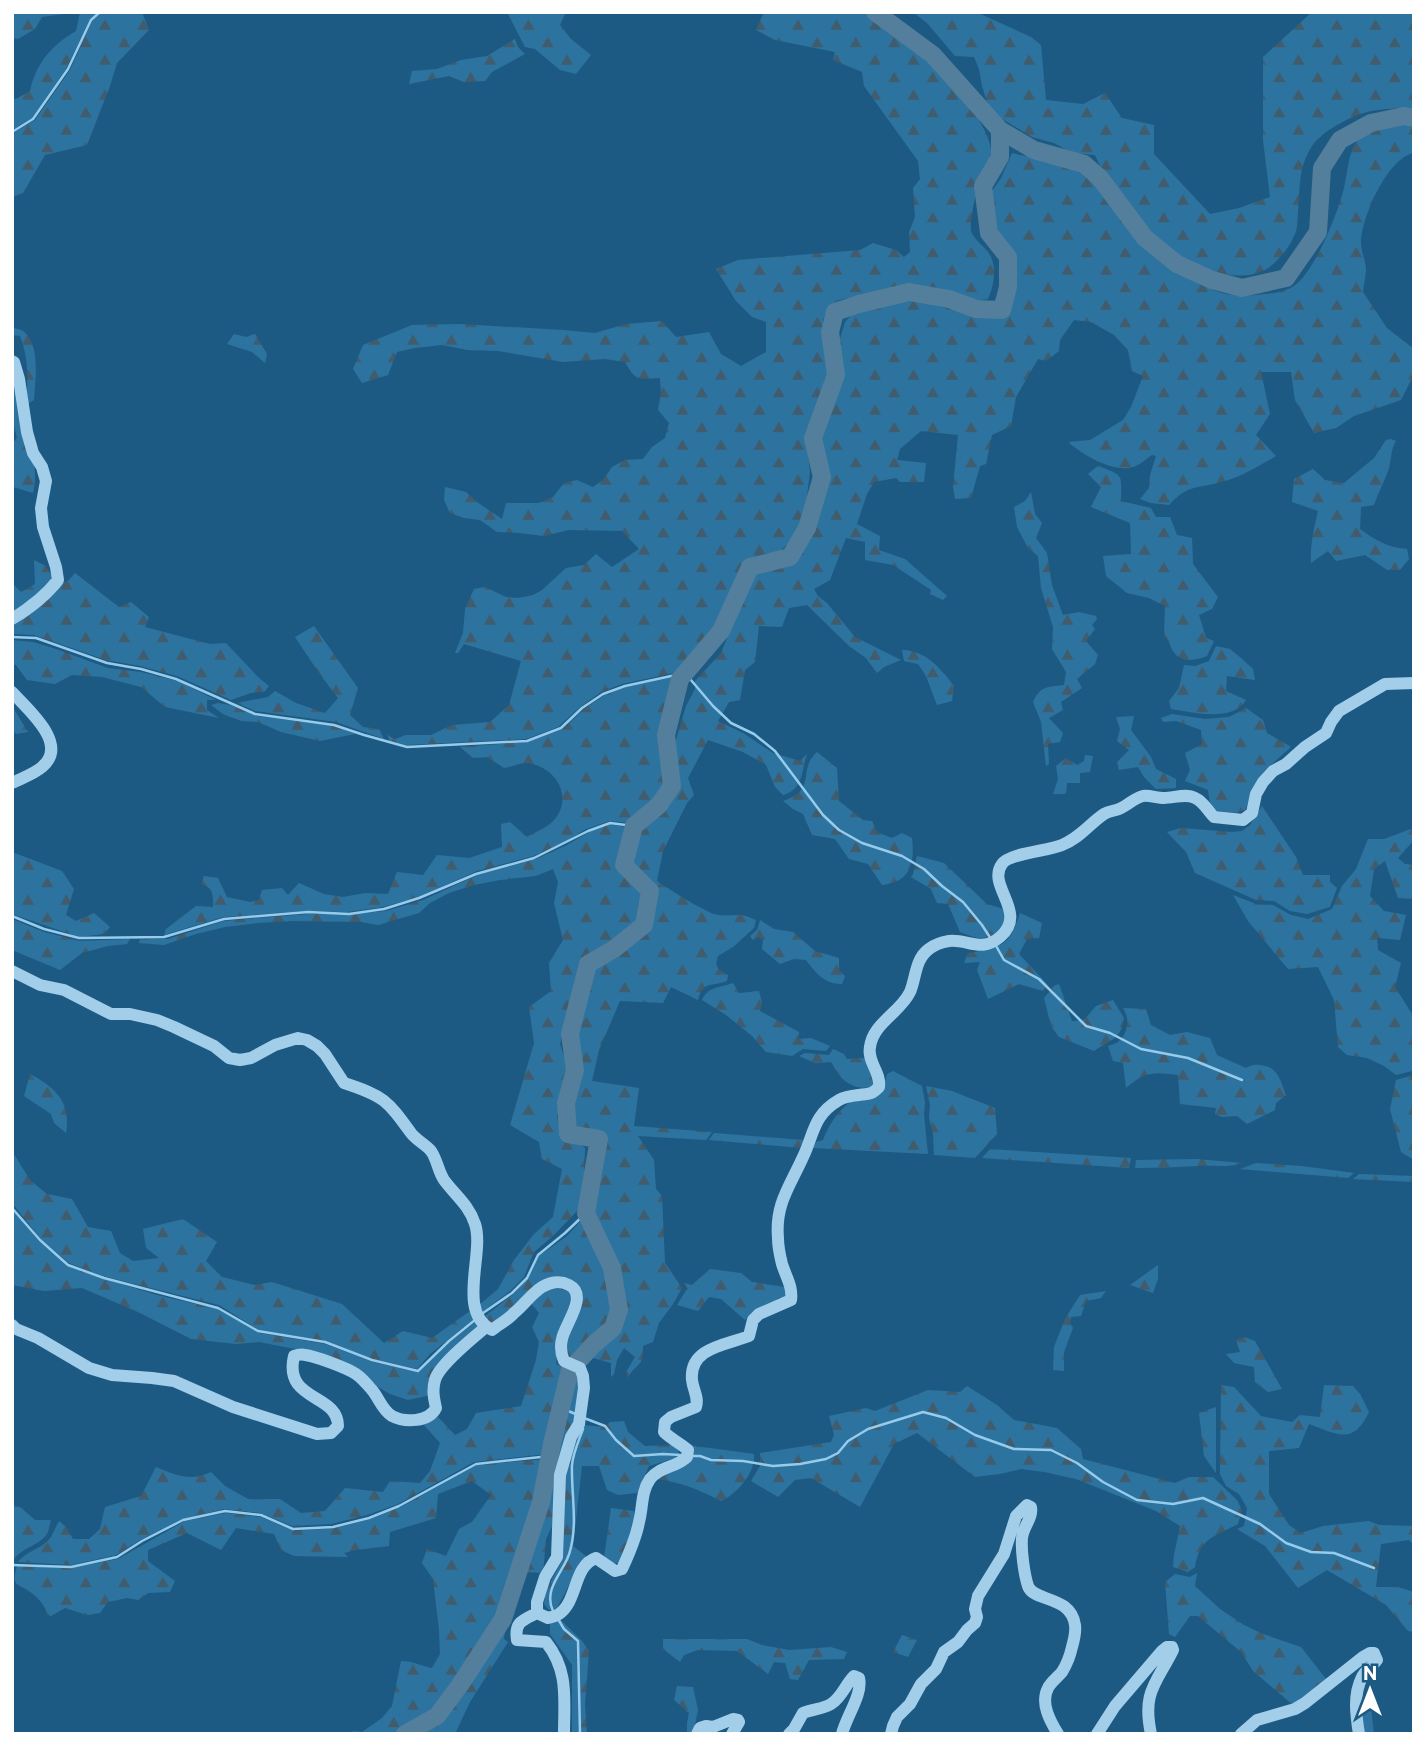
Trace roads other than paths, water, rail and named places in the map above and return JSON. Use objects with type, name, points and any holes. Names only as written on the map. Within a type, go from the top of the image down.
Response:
[{"type":"street","points":[[12,361],[19,379],[27,432],[33,453],[43,467],[46,481],[41,508],[43,527],[58,580],[47,594],[12,619]]},
{"type":"street","points":[[537,1613],[548,1618],[559,1614],[590,1560],[596,1558],[615,1571],[622,1569],[650,1479],[659,1470],[681,1463],[687,1457],[688,1450],[664,1432],[665,1422],[696,1407],[698,1400],[692,1380],[692,1368],[698,1358],[709,1349],[749,1336],[753,1320],[759,1314],[791,1300],[792,1293],[782,1265],[777,1225],[785,1191],[803,1159],[811,1134],[821,1116],[840,1099],[871,1093],[879,1087],[880,1079],[869,1056],[873,1034],[910,993],[917,968],[929,949],[948,941],[973,946],[988,945],[1001,937],[1011,911],[999,883],[999,866],[1004,860],[1057,847],[1075,839],[1109,811],[1143,796],[1190,796],[1205,805],[1214,817],[1244,820],[1252,813],[1256,794],[1268,776],[1326,733],[1339,710],[1385,684],[1414,683]]},
{"type":"street","points":[[12,692],[46,730],[50,740],[50,753],[45,765],[12,783]]},
{"type":"street","points":[[12,971],[40,985],[64,990],[111,1014],[130,1014],[157,1020],[214,1046],[229,1058],[251,1058],[275,1045],[298,1038],[307,1040],[317,1046],[332,1062],[344,1083],[373,1092],[396,1111],[412,1134],[432,1152],[444,1180],[470,1209],[478,1233],[473,1300],[481,1320],[492,1329],[515,1313],[528,1298],[554,1281],[566,1283],[573,1288],[577,1294],[576,1307],[561,1349],[564,1361],[580,1368],[584,1388],[579,1424],[571,1437],[560,1475],[557,1557],[545,1577],[537,1602],[537,1613]]},
{"type":"street","points":[[12,1325],[89,1368],[112,1375],[174,1381],[233,1407],[317,1434],[331,1433],[338,1426],[338,1417],[330,1407],[305,1393],[298,1385],[292,1362],[294,1356],[303,1354],[318,1358],[353,1372],[374,1392],[391,1416],[406,1420],[422,1419],[433,1414],[436,1409],[433,1395],[437,1373],[465,1345],[481,1320]]},
{"type":"street","points":[[891,1734],[897,1717],[910,1704],[921,1684],[936,1669],[944,1652],[958,1642],[975,1623],[978,1595],[1004,1554],[1016,1516],[1027,1505],[1031,1507],[1032,1513],[1022,1537],[1027,1585],[1030,1591],[1063,1605],[1069,1611],[1075,1627],[1067,1664],[1048,1687],[1046,1694],[1046,1711],[1058,1734]]},
{"type":"street","points":[[537,1613],[519,1623],[515,1631],[517,1640],[546,1642],[558,1660],[565,1686],[564,1734]]},
{"type":"street","points":[[1097,1734],[1115,1706],[1162,1651],[1172,1647],[1173,1650],[1151,1689],[1148,1711],[1151,1734]]},
{"type":"street","points":[[1241,1734],[1257,1720],[1295,1709],[1305,1703],[1363,1657],[1374,1653],[1376,1664],[1368,1668],[1362,1677],[1355,1698],[1359,1734]]},
{"type":"street","points":[[789,1734],[803,1713],[831,1703],[839,1697],[854,1676],[859,1678],[860,1683],[842,1734]]},
{"type":"street","points":[[697,1734],[700,1728],[713,1727],[733,1719],[739,1722],[732,1734]]},
{"type":"waterway","points":[[12,132],[33,119],[68,69],[91,20],[100,12]]},
{"type":"waterway","points":[[405,1734],[437,1716],[503,1619],[541,1502],[570,1370],[613,1328],[619,1310],[612,1268],[586,1213],[599,1139],[568,1134],[566,1103],[575,1070],[570,1034],[588,964],[614,949],[644,925],[650,891],[624,865],[634,826],[659,805],[672,786],[666,735],[680,679],[721,631],[750,567],[790,557],[807,528],[822,477],[813,438],[836,375],[830,332],[835,312],[909,292],[949,299],[976,309],[1002,310],[1008,287],[1008,257],[989,233],[983,186],[1000,157],[1000,130],[933,55],[875,12]]},
{"type":"waterway","points":[[1000,130],[1034,150],[1084,164],[1100,178],[1145,238],[1177,264],[1212,280],[1242,288],[1286,278],[1318,232],[1322,168],[1340,140],[1371,123],[1404,116],[1414,118]]},
{"type":"waterway","points":[[12,637],[36,638],[107,663],[176,679],[255,714],[334,725],[407,747],[527,741],[561,728],[582,708],[603,694],[625,686],[685,673],[731,723],[754,734],[775,751],[823,815],[839,830],[862,843],[902,856],[924,869],[963,902],[991,939]]},
{"type":"waterway","points":[[12,916],[44,929],[79,938],[164,937],[224,919],[308,912],[349,914],[384,909],[419,898],[476,874],[534,858],[610,823],[634,826]]},
{"type":"waterway","points":[[995,944],[1004,960],[1039,979],[1086,1026],[1110,1033],[1141,1049],[1188,1058],[1242,1080]]},
{"type":"waterway","points":[[12,1208],[40,1240],[68,1265],[104,1278],[218,1308],[258,1331],[325,1342],[372,1360],[418,1371],[475,1320]]},
{"type":"waterway","points":[[483,1313],[512,1293],[527,1278],[538,1255],[586,1213]]},
{"type":"waterway","points":[[561,1408],[578,1415]]},
{"type":"waterway","points":[[691,1456],[773,1466],[800,1464],[826,1459],[838,1453],[848,1441],[868,1429],[923,1412],[946,1418],[975,1435],[1014,1449],[1051,1450],[1137,1500],[1173,1504],[1203,1498],[1260,1524],[1286,1543],[1311,1552],[1334,1553],[1374,1568]]},
{"type":"waterway","points":[[584,1418],[605,1426],[634,1456],[681,1455]]},
{"type":"waterway","points":[[553,1611],[550,1603],[552,1587],[568,1558],[572,1540],[572,1465],[583,1429]]},
{"type":"waterway","points":[[12,1565],[71,1567],[117,1557],[183,1520],[225,1511],[261,1515],[293,1529],[333,1527],[369,1518],[399,1506],[476,1464],[550,1456]]},
{"type":"waterway","points":[[558,1619],[564,1629],[578,1641],[580,1734]]}]
